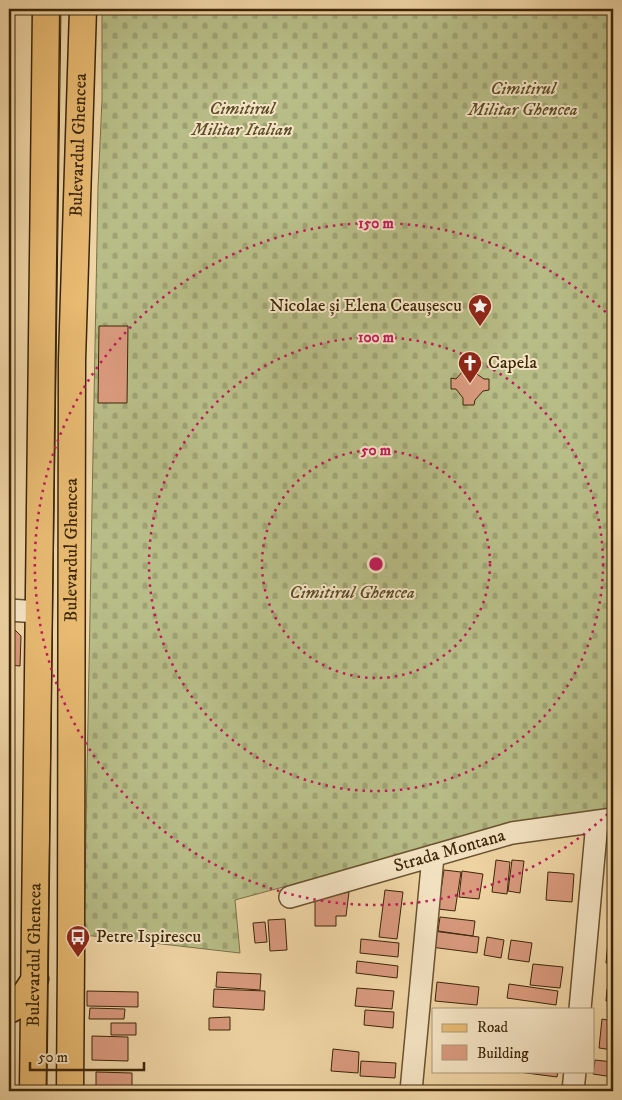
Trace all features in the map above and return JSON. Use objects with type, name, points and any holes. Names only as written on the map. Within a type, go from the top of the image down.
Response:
[{"type":"main road","name":"Bulevardul Ghencea","points":[[33,1091],[46,9]]},
{"type":"main road","name":"Bulevardul Ghencea","points":[[70,1091],[73,376],[83,9]]},
{"type":"main road","points":[[42,376],[73,376]]},
{"type":"main road","points":[[9,1010],[18,1005],[35,979]]},
{"type":"street","points":[[9,610],[38,612]]},
{"type":"street","points":[[580,1008],[605,820]]},
{"type":"street","name":"Strada Montana","points":[[290,897],[512,833],[605,820]]},
{"type":"street","points":[[411,1091],[433,856]]},
{"type":"street","points":[[573,1091],[575,1072]]},
{"type":"green space","name":"Cimitirul Ghencea","points":[[102,9],[613,9],[613,810],[520,823],[235,900],[240,953],[84,935],[98,187],[102,100]]},
{"type":"green space","points":[[10,130],[11,394],[9,394]]},
{"type":"building","points":[[99,326],[128,326],[127,403],[98,403]]},
{"type":"building","name":"Capela","points":[[463,365],[471,365],[471,370],[484,379],[489,379],[489,390],[483,391],[475,400],[474,405],[463,405],[463,398],[456,389],[451,389],[451,378],[456,379],[463,371]]},
{"type":"building","points":[[9,629],[14,629],[21,636],[20,666],[9,665]]},
{"type":"building","points":[[496,860],[510,862],[507,894],[492,892]]},
{"type":"building","points":[[512,860],[524,861],[520,893],[508,891]]},
{"type":"building","points":[[444,870],[461,872],[455,911],[438,909]]},
{"type":"building","points":[[462,871],[483,874],[479,899],[459,897]]},
{"type":"building","points":[[548,872],[574,874],[572,902],[546,900]]},
{"type":"building","points":[[385,890],[403,892],[397,939],[379,937]]},
{"type":"building","points":[[349,892],[346,916],[336,916],[336,926],[315,926],[315,900]]},
{"type":"building","points":[[440,917],[475,921],[473,936],[438,931]]},
{"type":"building","points":[[285,919],[287,950],[270,951],[268,920]]},
{"type":"building","points":[[265,922],[267,942],[255,943],[253,923]]},
{"type":"building","points":[[433,931],[479,937],[477,953],[431,947]]},
{"type":"building","points":[[487,937],[504,940],[501,958],[484,955]]},
{"type":"building","points":[[361,939],[399,943],[398,957],[360,953]]},
{"type":"building","points":[[511,940],[532,943],[529,962],[508,959]]},
{"type":"building","points":[[608,942],[613,942],[613,963],[606,963]]},
{"type":"building","points":[[357,961],[398,966],[397,978],[356,973]]},
{"type":"building","points":[[533,964],[563,967],[560,988],[530,985]]},
{"type":"building","points":[[217,972],[261,974],[260,990],[216,987]]},
{"type":"building","points":[[437,982],[479,987],[477,1005],[435,1001]]},
{"type":"building","points":[[509,984],[558,991],[556,1005],[507,998]]},
{"type":"building","points":[[357,988],[394,991],[392,1009],[355,1006]]},
{"type":"building","points":[[214,989],[265,991],[264,1010],[213,1007]]},
{"type":"building","points":[[607,989],[613,989],[613,1001],[606,1001]]},
{"type":"building","points":[[87,991],[138,992],[138,1007],[87,1006]]},
{"type":"building","points":[[90,1008],[125,1009],[124,1019],[89,1019]]},
{"type":"building","points":[[365,1010],[394,1012],[393,1028],[364,1025]]},
{"type":"building","points":[[230,1017],[230,1030],[209,1030],[209,1018]]},
{"type":"building","points":[[602,1019],[613,1021],[613,1050],[599,1048]]},
{"type":"building","points":[[111,1023],[136,1023],[136,1035],[111,1035]]},
{"type":"building","points":[[92,1036],[128,1037],[128,1061],[92,1060]]},
{"type":"building","points":[[333,1049],[359,1052],[358,1073],[331,1071]]},
{"type":"building","points":[[595,1060],[613,1062],[613,1077],[593,1074]]},
{"type":"building","points":[[361,1061],[396,1063],[395,1078],[360,1076]]},
{"type":"building","points":[[96,1072],[132,1073],[132,1089],[96,1088]]},
{"type":"building","points":[[519,1072],[558,1072],[557,1077]]},
{"type":"building","points":[[86,1089],[135,1091],[86,1091]]},
{"type":"tram line","points":[[46,1091],[61,9]]},
{"type":"place","name":"Nicolae și Elena Ceaușescu","points":[[480,327]]},
{"type":"place","name":"Capela","points":[[470,384]]},
{"type":"place","name":"Petre Ispirescu","points":[[78,958]]},
{"type":"park label","name":"Cimitirul Militar Ghencea","points":[[523,99]]},
{"type":"park label","name":"Cimitirul Militar Italian","points":[[242,119]]}]
